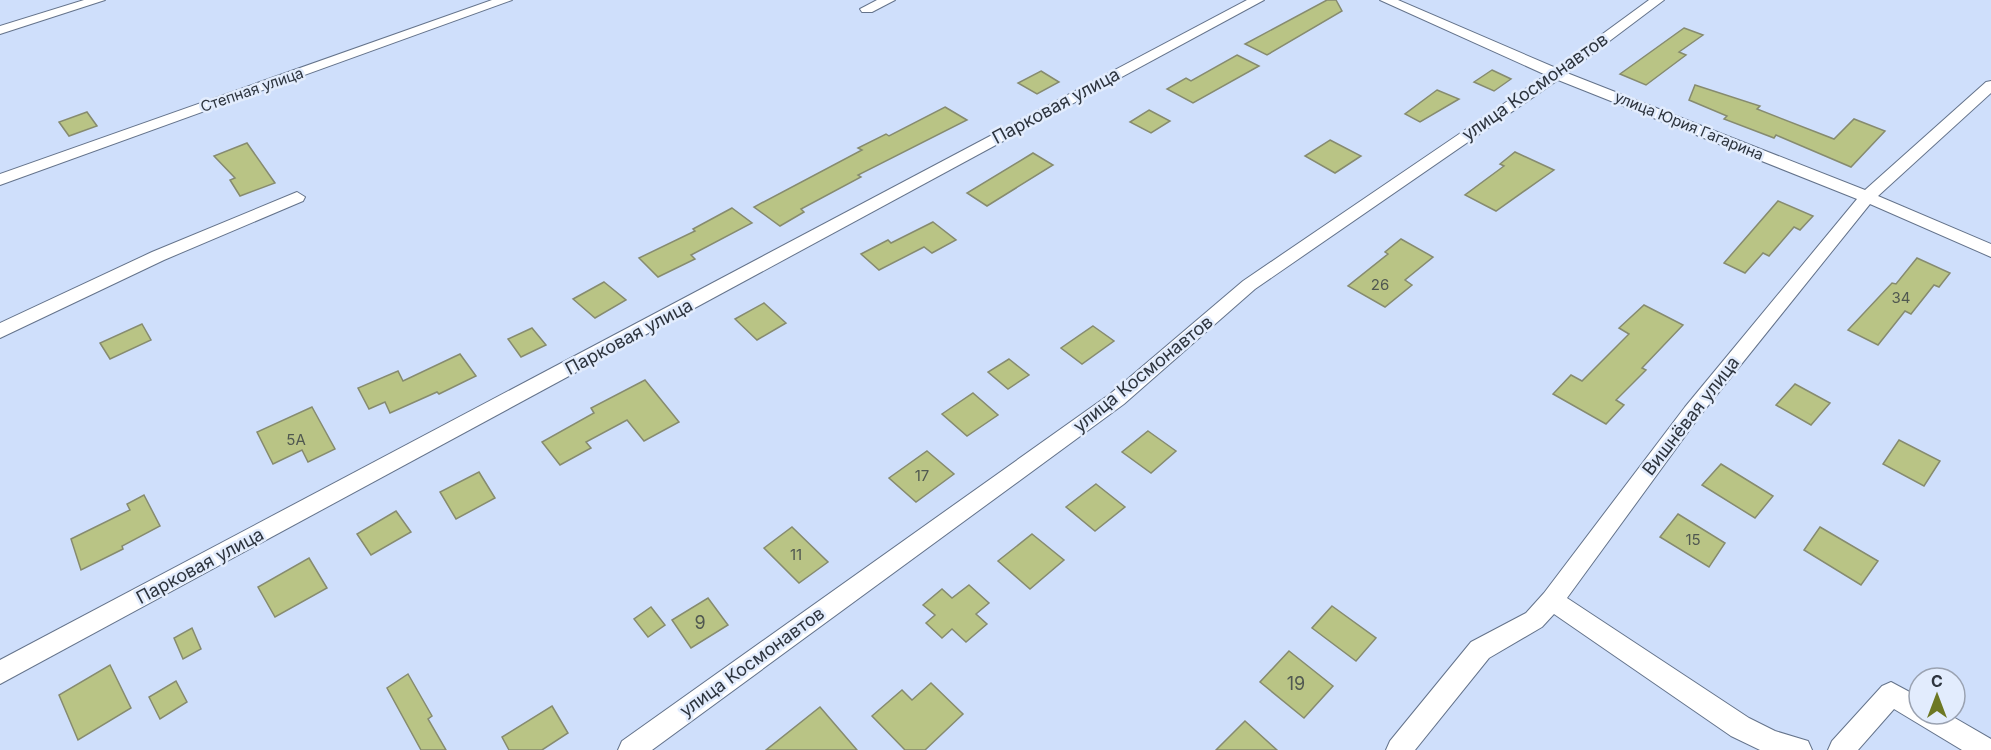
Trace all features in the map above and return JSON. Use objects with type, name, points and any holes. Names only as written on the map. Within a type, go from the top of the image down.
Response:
[{"type":"street","points":[[0,30],[98,0]]},
{"type":"street","name":"Степная улица","points":[[0,180],[505,0]]},
{"type":"street","points":[[867,9],[888,0]]},
{"type":"street","name":"Парковая улица","points":[[0,673],[1257,0]]},
{"type":"street","name":"улица Юрия Гагарина","points":[[1387,0],[1557,74],[1867,197],[1991,251]]},
{"type":"street","name":"улица Космонавтов","points":[[631,750],[1117,399],[1249,285],[1557,74],[1657,0]]},
{"type":"street","name":"Вишнёвая улица","points":[[1399,750],[1480,650],[1534,620],[1552,600],[1692,412],[1867,197],[1991,86]]},
{"type":"street","points":[[0,331],[158,256],[297,197]]},
{"type":"street","points":[[1552,600],[1740,727],[1771,742],[1799,750]]},
{"type":"street","points":[[1841,750],[1891,694],[1907,703]]},
{"type":"street","points":[[1945,726],[1986,750]]},
{"type":"building","points":[[1327,0],[1336,0],[1342,11],[1267,55],[1245,44]]},
{"type":"building","points":[[1684,28],[1703,35],[1679,52],[1686,55],[1646,85],[1620,74]]},
{"type":"building","points":[[1237,55],[1259,66],[1193,103],[1167,89],[1186,78],[1191,81]]},
{"type":"building","points":[[1492,70],[1511,79],[1494,91],[1474,82]]},
{"type":"building","points":[[1041,71],[1059,82],[1037,94],[1018,83]]},
{"type":"building","points":[[1695,85],[1760,106],[1757,109],[1834,139],[1854,119],[1885,131],[1851,167],[1776,135],[1774,138],[1724,119],[1727,116],[1689,100]]},
{"type":"building","points":[[1437,90],[1459,99],[1420,122],[1405,114]]},
{"type":"building","points":[[945,107],[967,120],[858,175],[861,177],[801,209],[804,212],[780,226],[754,207],[862,150],[858,148],[886,134],[889,136]]},
{"type":"building","points":[[1149,110],[1170,121],[1151,133],[1130,122]]},
{"type":"building","points":[[87,112],[97,126],[69,136],[59,122]]},
{"type":"building","points":[[1330,140],[1361,156],[1335,173],[1305,156]]},
{"type":"building","points":[[247,143],[275,183],[240,196],[230,180],[235,178],[214,156]]},
{"type":"building","points":[[1515,152],[1554,170],[1496,211],[1465,195],[1504,166],[1500,164]]},
{"type":"building","points":[[1033,153],[1053,165],[987,206],[967,193]]},
{"type":"building","points":[[1778,201],[1813,216],[1800,230],[1794,227],[1769,256],[1763,253],[1745,273],[1724,263]]},
{"type":"building","points":[[732,208],[752,223],[691,255],[695,259],[658,277],[639,258],[695,231],[693,229]]},
{"type":"building","points":[[933,222],[956,240],[932,253],[924,247],[879,270],[861,254],[888,240],[891,243]]},
{"type":"building","points":[[1401,239],[1433,257],[1405,280],[1412,285],[1385,307],[1348,286],[1388,254],[1385,252]]},
{"type":"building","points":[[1917,258],[1950,273],[1939,287],[1934,285],[1911,314],[1905,311],[1878,345],[1848,330],[1892,283],[1896,284]]},
{"type":"building","points":[[604,282],[626,300],[595,318],[573,299]]},
{"type":"building","points":[[764,303],[786,323],[757,340],[735,319]]},
{"type":"building","points":[[1644,305],[1683,325],[1642,368],[1646,370],[1616,400],[1624,405],[1606,424],[1553,394],[1571,375],[1582,381],[1629,334],[1619,328]]},
{"type":"building","points":[[142,324],[151,340],[110,359],[100,343]]},
{"type":"building","points":[[1093,326],[1114,341],[1082,364],[1061,348]]},
{"type":"building","points":[[532,328],[546,345],[521,357],[508,339]]},
{"type":"building","points":[[460,354],[476,376],[439,394],[437,392],[390,413],[385,402],[369,409],[358,388],[398,371],[403,381]]},
{"type":"building","points":[[1009,359],[1029,375],[1008,389],[988,372]]},
{"type":"building","points":[[645,380],[679,422],[644,441],[627,420],[586,442],[591,448],[560,465],[542,442],[594,413],[591,408]]},
{"type":"building","points":[[1795,384],[1830,403],[1811,425],[1776,405]]},
{"type":"building","points":[[973,393],[998,415],[967,436],[942,414]]},
{"type":"building","points":[[312,407],[335,449],[308,462],[302,450],[273,464],[257,432]]},
{"type":"building","points":[[1148,431],[1176,451],[1151,473],[1122,452]]},
{"type":"building","points":[[1899,440],[1940,461],[1924,486],[1883,464]]},
{"type":"building","points":[[927,451],[954,474],[916,502],[889,478]]},
{"type":"building","points":[[1721,464],[1773,496],[1755,518],[1702,485]]},
{"type":"building","points":[[479,472],[495,498],[456,519],[440,492]]},
{"type":"building","points":[[1096,484],[1125,507],[1095,531],[1066,507]]},
{"type":"building","points":[[144,495],[160,526],[122,546],[123,549],[81,570],[71,539],[130,510],[127,504]]},
{"type":"building","points":[[396,511],[411,532],[371,555],[357,534]]},
{"type":"building","points":[[1678,514],[1725,543],[1709,567],[1660,537]]},
{"type":"building","points":[[792,527],[828,562],[799,583],[764,548]]},
{"type":"building","points":[[1820,527],[1878,561],[1861,585],[1804,550]]},
{"type":"building","points":[[1032,534],[1064,560],[1030,589],[998,561]]},
{"type":"building","points":[[309,558],[327,588],[275,617],[258,587]]},
{"type":"building","points":[[969,585],[989,603],[976,614],[987,624],[966,642],[952,629],[942,638],[926,623],[935,615],[923,605],[942,589],[952,598]]},
{"type":"building","points":[[708,598],[728,625],[691,648],[672,620]]},
{"type":"building","points":[[1332,606],[1376,638],[1356,661],[1312,628]]},
{"type":"building","points":[[651,607],[665,625],[648,637],[634,619]]},
{"type":"building","points":[[192,628],[201,649],[183,659],[174,638]]},
{"type":"building","points":[[1289,651],[1333,686],[1304,718],[1260,682]]},
{"type":"building","points":[[110,665],[131,708],[78,740],[59,695]]},
{"type":"building","points":[[408,674],[432,716],[428,719],[446,750],[421,750],[387,688]]},
{"type":"building","points":[[176,681],[187,702],[160,719],[149,697]]},
{"type":"building","points":[[931,683],[963,714],[925,750],[905,750],[872,716],[902,690],[912,700]]},
{"type":"building","points":[[552,706],[568,733],[542,750],[509,750],[502,737]]},
{"type":"building","points":[[820,707],[857,750],[766,750]]},
{"type":"building","points":[[1245,721],[1277,750],[1216,750]]}]
